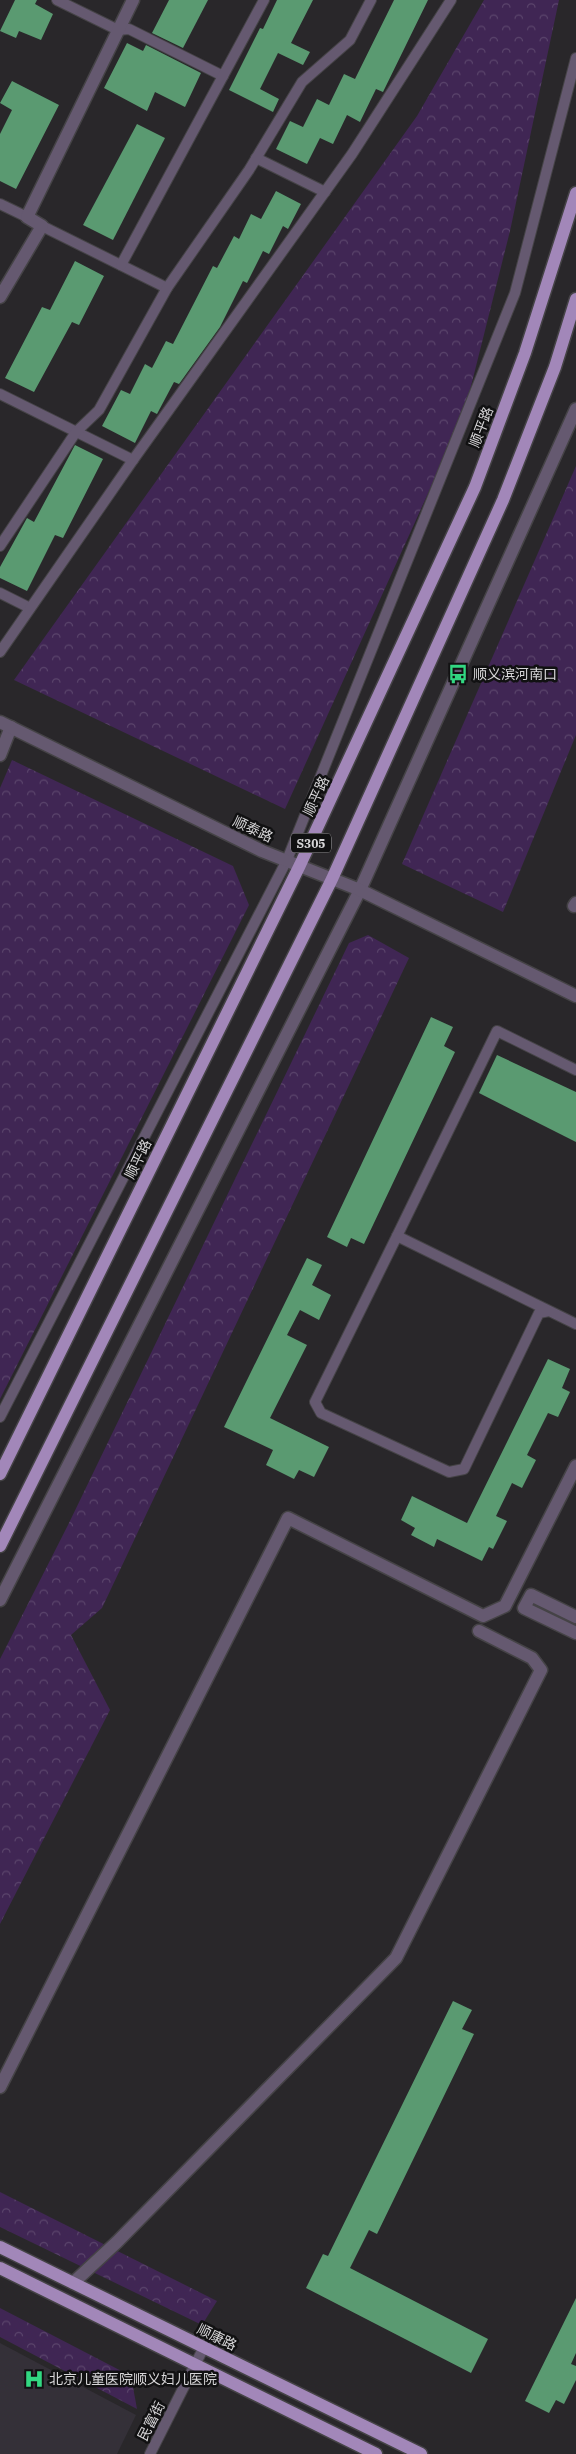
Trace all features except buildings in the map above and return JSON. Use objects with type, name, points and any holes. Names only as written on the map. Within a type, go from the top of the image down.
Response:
[{"type":"main road","name":"顺平路","points":[[0,1474],[300,865],[475,487],[525,353],[576,193]]},
{"type":"main road","name":"S305","points":[[0,1546],[332,879],[503,500],[555,367],[576,299]]},
{"type":"main road","name":"顺康路","points":[[0,2247],[421,2454]]},
{"type":"main road","points":[[0,2268],[376,2454]]},
{"type":"street","points":[[0,297],[42,226],[27,218],[133,0]]},
{"type":"street","points":[[0,1600],[360,890],[576,409]]},
{"type":"street","points":[[0,755],[6,724]]},
{"type":"street","name":"顺泰路","points":[[6,724],[262,851],[360,890],[576,996]]},
{"type":"street","points":[[0,2087],[288,1518],[484,1616],[505,1606],[576,1466]]},
{"type":"street","points":[[576,1617],[531,1595],[524,1608],[576,1633]]},
{"type":"street","points":[[73,2283],[124,2235],[396,1958],[541,1670],[532,1658],[479,1631]]},
{"type":"lane","points":[[57,0],[118,30],[129,29],[224,76]]},
{"type":"lane","points":[[121,265],[264,0]]},
{"type":"lane","points":[[0,546],[76,432],[99,410],[167,288],[256,158],[302,82],[350,40],[371,0]]},
{"type":"lane","points":[[0,652],[133,460],[325,192],[451,0]]},
{"type":"lane","points":[[0,1417],[287,860],[515,293],[576,58]]},
{"type":"lane","points":[[256,158],[325,192]]},
{"type":"lane","points":[[0,204],[27,218]]},
{"type":"lane","points":[[42,226],[167,288]]},
{"type":"lane","points":[[0,394],[133,460]]},
{"type":"lane","points":[[0,593],[30,608]]},
{"type":"lane","points":[[549,1311],[539,1313],[464,1469],[449,1472],[321,1413],[315,1402],[497,1031],[576,1070]]},
{"type":"lane","points":[[397,1236],[576,1324]]},
{"type":"lane","name":"民富街","points":[[150,2454],[204,2347]]},
{"type":"shaded area","name":"北京儿童医院顺义妇儿医院","points":[[0,2343],[136,2415],[117,2454],[0,2454]]},
{"type":"green space","points":[[484,0],[559,0],[510,231],[464,414],[285,809],[14,680],[417,116]]},
{"type":"green space","points":[[576,466],[576,735],[503,912],[402,864]]},
{"type":"green space","points":[[12,760],[233,866],[249,905],[0,1399],[0,788]]},
{"type":"green space","points":[[368,935],[409,958],[102,1608],[71,1635],[110,1710],[0,1924],[0,1659],[68,1525],[349,943]]},
{"type":"green space","points":[[0,2192],[217,2301],[202,2325],[0,2227]]},
{"type":"green space","points":[[0,2308],[131,2376],[137,2409],[0,2337]]},
{"type":"place","name":"顺义滨河南口","points":[[458,674]]},
{"type":"place","name":"北京儿童医院顺义妇儿医院","points":[[34,2379]]}]
